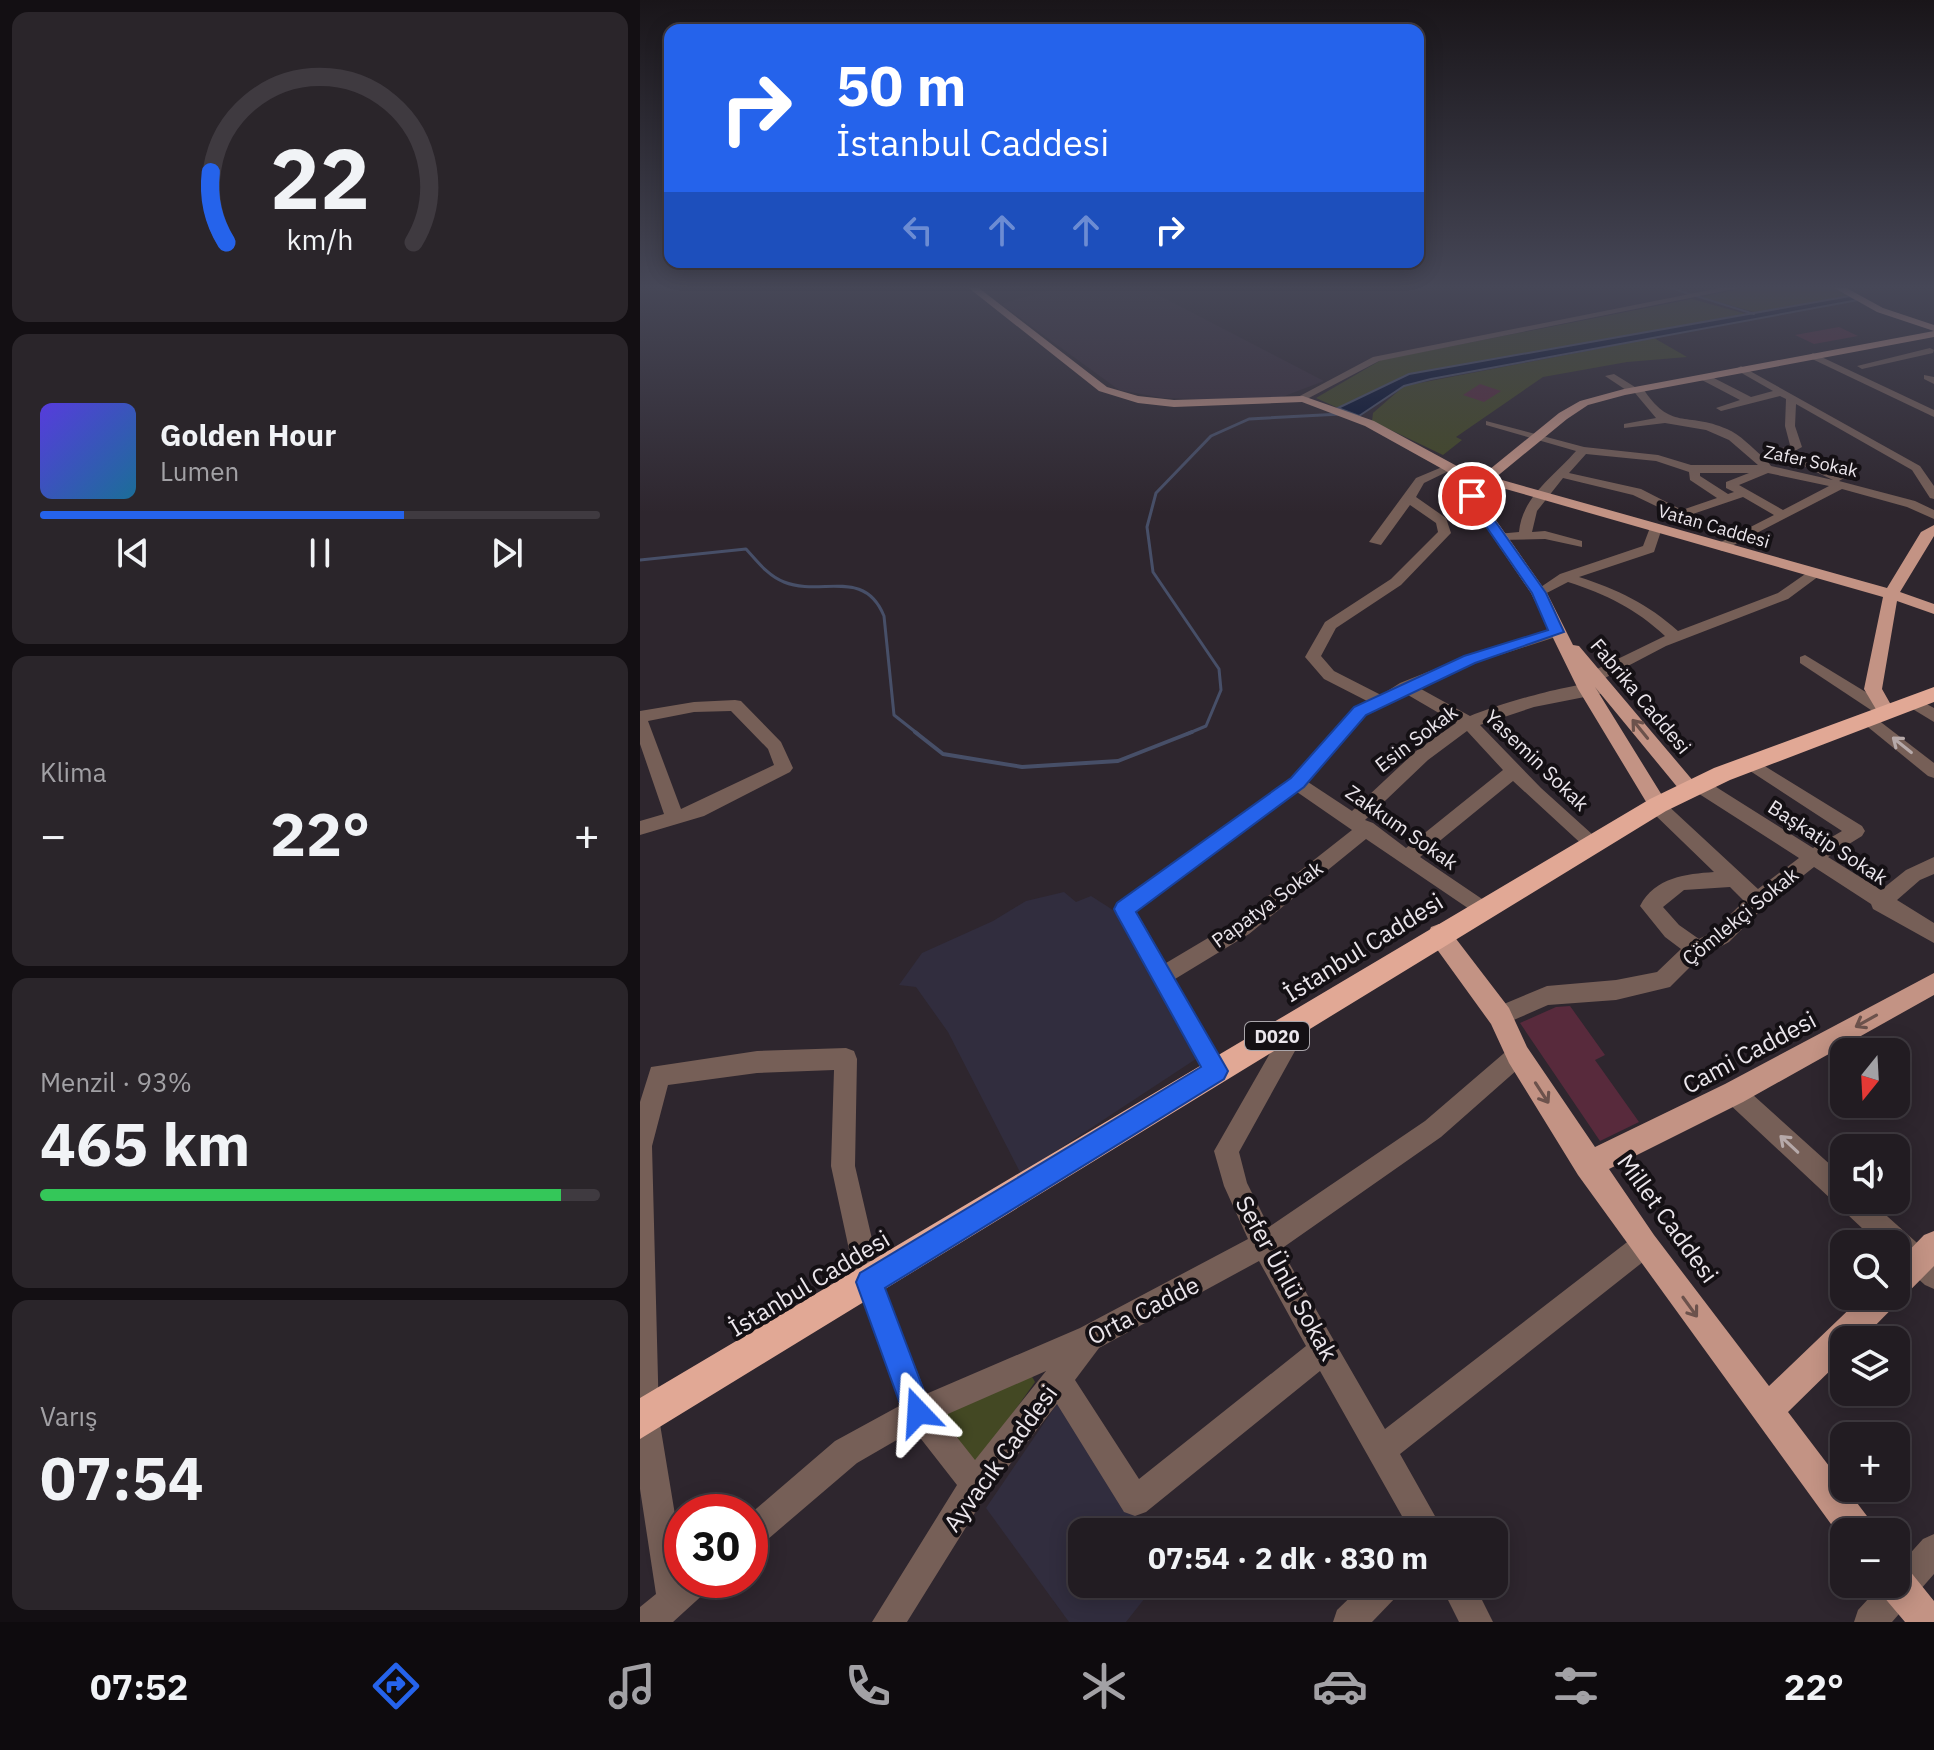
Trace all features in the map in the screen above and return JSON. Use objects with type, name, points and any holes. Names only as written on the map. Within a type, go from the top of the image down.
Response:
[{"type":"highway","name":"İstanbul Caddesi","points":[[642,1419],[1300,1022],[1439,934],[1658,805],[1750,763],[1907,708]]},
{"type":"main road","points":[[1067,361],[1103,389],[1156,402],[1203,404],[1301,398]]},
{"type":"main road","points":[[1482,482],[1536,437],[1584,403],[1636,389],[1787,361]]},
{"type":"main road","name":"Vatan Caddesi","points":[[1301,398],[1350,417],[1482,482],[1891,594],[1934,609]]},
{"type":"main road","name":"Fabrika Caddesi","points":[[1482,482],[1472,496],[1539,593],[1557,632],[1597,684],[1694,787]]},
{"type":"main road","points":[[1907,708],[1873,689],[1891,594],[1931,535]]},
{"type":"main road","name":"Fabrika Caddesi","points":[[1597,684],[1658,805]]},
{"type":"main road","name":"Millet Caddesi","points":[[1439,934],[1500,1016],[1518,1055],[1588,1165],[1847,1518]]},
{"type":"main road","name":"Cami Caddesi","points":[[1588,1165],[1734,1093],[1934,983]]},
{"type":"main road","points":[[1910,1275],[1929,1262]]},
{"type":"main road","points":[[1766,1411],[1871,1310]]},
{"type":"main road","points":[[1908,1598],[1928,1622]]},
{"type":"street","points":[[1301,398],[1373,361]]},
{"type":"street","points":[[1823,361],[1934,414]]},
{"type":"street","points":[[1862,366],[1886,361]]},
{"type":"street","points":[[1741,369],[1778,393],[1916,468],[1934,495]]},
{"type":"street","points":[[1610,376],[1636,389],[1662,420]]},
{"type":"street","points":[[1704,377],[1749,400]]},
{"type":"street","points":[[1721,408],[1778,393]]},
{"type":"street","points":[[1785,516],[1730,485],[1796,447],[1790,426],[1791,400]]},
{"type":"street","points":[[1628,426],[1662,420],[1720,430],[1764,465]]},
{"type":"street","name":"Zafer Sokak","points":[[1490,423],[1583,450],[1658,458],[1695,469],[1764,465],[1911,504],[1934,515]]},
{"type":"street","points":[[1525,536],[1524,523],[1538,495],[1564,475],[1583,450]]},
{"type":"street","points":[[1784,452],[1870,492]]},
{"type":"street","points":[[1376,542],[1420,481],[1451,467]]},
{"type":"street","points":[[1695,469],[1694,477],[1727,499]]},
{"type":"street","points":[[1564,475],[1637,492],[1681,514],[1743,493]]},
{"type":"street","points":[[1722,547],[1839,486]]},
{"type":"street","points":[[1378,700],[1329,675],[1313,657],[1330,625],[1396,582],[1445,533],[1442,521],[1409,498]]},
{"type":"street","points":[[1539,593],[1565,577],[1614,557],[1649,549],[1656,528]]},
{"type":"street","points":[[1502,537],[1561,537],[1577,544]]},
{"type":"street","name":"Esin Sokak","points":[[1361,824],[1401,772],[1469,723],[1597,684],[1675,637],[1783,596],[1816,573]]},
{"type":"street","points":[[1565,577],[1621,595],[1645,608],[1675,637]]},
{"type":"street","points":[[1216,1071],[1124,909],[1297,783],[1360,711],[1406,687],[1470,660],[1557,632]]},
{"type":"street","points":[[1805,660],[1907,708],[1934,772]]},
{"type":"street","name":"Yasemin Sokak","points":[[1406,687],[1469,723],[1513,771],[1594,844]]},
{"type":"street","points":[[640,828],[675,818],[698,811],[784,768],[775,746],[735,705],[694,707],[640,719],[675,818]]},
{"type":"street","name":"Çömlekçi Sokak","points":[[1500,1016],[1547,996],[1616,990],[1663,980],[1697,949],[1722,936],[1757,901],[1811,859],[1856,831],[1750,763]]},
{"type":"street","points":[[1409,856],[1513,771]]},
{"type":"street","name":"Zakkum Sokak","points":[[1297,783],[1409,856],[1481,909]]},
{"type":"street","name":"Başkatip Sokak","points":[[1694,787],[1934,934]]},
{"type":"street","points":[[1658,805],[1757,901]]},
{"type":"street","name":"Papatya Sokak","points":[[1163,975],[1242,928],[1361,824]]},
{"type":"street","points":[[1880,903],[1913,875],[1934,865]]},
{"type":"street","points":[[1697,949],[1672,931],[1650,906],[1680,882],[1735,879]]},
{"type":"street","name":"Sefer Ünlü Sokak","points":[[1300,1022],[1226,1151],[1236,1186],[1264,1245],[1420,1518]]},
{"type":"street","name":"Orta Cadde","points":[[768,1519],[846,1452],[918,1412],[1090,1338],[1264,1245],[1433,1129],[1518,1055]]},
{"type":"street","points":[[664,1509],[642,1419],[640,1146],[659,1075],[757,1062],[846,1059],[843,1166],[869,1282],[918,1412],[975,1484]]},
{"type":"street","points":[[1734,1093],[1830,1181]]},
{"type":"street","points":[[1868,1214],[1929,1262]]},
{"type":"street","points":[[1383,1449],[1644,1245]]},
{"type":"street","name":"Ayvacık Caddesi","points":[[890,1621],[975,1484],[1090,1338]]},
{"type":"street","points":[[1058,1380],[1135,1501],[1325,1349]]},
{"type":"street","points":[[1910,1574],[1934,1550]]},
{"type":"street","points":[[648,1622],[675,1598]]},
{"type":"street","points":[[1349,1622],[1373,1598]]},
{"type":"street","points":[[1464,1598],[1477,1622]]},
{"type":"street","points":[[1870,1622],[1889,1598]]},
{"type":"shaded area","points":[[1079,361],[1285,361],[1324,381],[1282,397],[1226,400],[1163,398],[1119,390]]},
{"type":"shaded area","points":[[1064,892],[1076,902],[1091,896],[1124,917],[1202,1055],[1021,1174],[948,1032],[916,987],[899,985],[922,953],[993,921],[1026,901]]},
{"type":"shaded area","points":[[1059,1401],[1137,1518],[1068,1518],[1068,1598],[1145,1598],[1126,1622],[1069,1622],[986,1508]]},
{"type":"green space","points":[[1380,361],[1484,361],[1409,374],[1338,408],[1316,398]]},
{"type":"green space","points":[[1536,361],[1643,361],[1543,377],[1456,437],[1462,440],[1443,455],[1372,421],[1373,413],[1404,386]]},
{"type":"green space","points":[[1029,1371],[1035,1382],[974,1468],[939,1414]]},
{"type":"water","points":[[1484,361],[1530,361],[1404,386],[1359,416],[1338,408],[1409,374]]},
{"type":"building","points":[[1480,384],[1501,391],[1484,402],[1463,395]]},
{"type":"building","points":[[1570,1006],[1605,1055],[1595,1060],[1639,1122],[1600,1141],[1520,1023],[1556,1007]]},
{"type":"waterway","points":[[1188,733],[1206,726],[1221,690],[1219,669],[1153,572],[1147,527],[1156,493],[1211,436],[1249,419],[1341,414]]},
{"type":"waterway","points":[[640,560],[746,549],[768,572],[784,582],[798,586],[840,586],[865,592],[884,616],[894,715],[918,734]]},
{"type":"waterway","points":[[915,732],[943,754],[1022,767],[1118,761],[1188,733]]},
{"type":"route","points":[[918,1412],[869,1282],[1113,1137],[1216,1071],[1124,909],[1297,783],[1360,711],[1378,700],[1470,660],[1557,632],[1539,593],[1472,496]]}]
